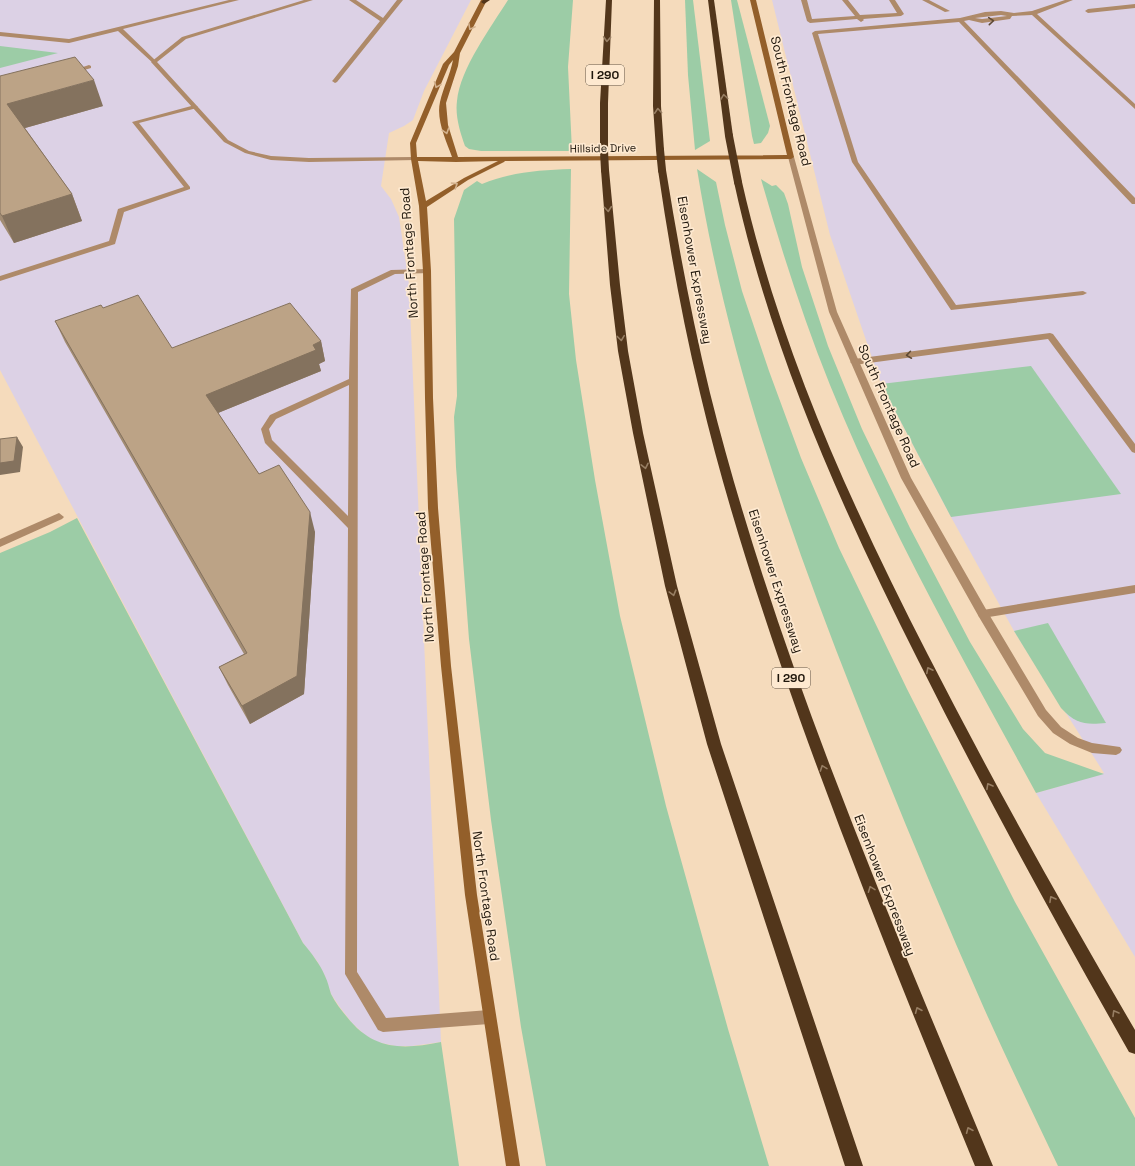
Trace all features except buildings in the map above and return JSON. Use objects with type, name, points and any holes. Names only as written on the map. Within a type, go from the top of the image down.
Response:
[{"type":"highway","name":"I 290","points":[[609,0],[604,103],[605,170],[615,285],[623,351],[638,433],[671,586],[714,744],[854,1166]]},
{"type":"highway","name":"Eisenhower Expressway","points":[[657,0],[657,106],[662,170],[675,257],[695,352],[724,466],[763,598],[828,780],[912,995],[984,1166]]},
{"type":"highway","points":[[711,0],[729,136],[753,247],[783,343],[821,442],[886,586],[986,780],[1135,1046]]},
{"type":"main road","name":"South Frontage Road","points":[[753,0],[792,157]]},
{"type":"main road","name":"North Frontage Road","points":[[485,1],[457,53],[446,64],[413,143],[414,159],[423,206],[427,271],[429,398],[433,508],[446,666],[470,895],[513,1166]]},
{"type":"main road","points":[[456,160],[445,127],[443,105],[456,66],[457,53]]},
{"type":"main road","name":"Hillside Drive","points":[[414,159],[505,160],[792,157]]},
{"type":"main road","points":[[423,206],[466,179],[505,160]]},
{"type":"street","points":[[0,34],[69,41],[119,30],[236,0]]},
{"type":"street","points":[[154,62],[184,38],[310,0]]},
{"type":"street","points":[[352,0],[383,21]]},
{"type":"street","points":[[335,81],[400,0]]},
{"type":"street","points":[[804,0],[810,21],[901,14]]},
{"type":"street","points":[[845,0],[868,28]]},
{"type":"street","points":[[892,0],[901,14],[911,25]]},
{"type":"street","points":[[925,0],[947,11]]},
{"type":"street","points":[[1070,0],[1033,13],[1014,15],[998,20],[982,21],[963,19],[815,33],[855,162],[954,308],[1083,293]]},
{"type":"street","points":[[1088,10],[1135,6]]},
{"type":"street","points":[[1033,13],[1135,107]]},
{"type":"street","points":[[963,19],[1135,202]]},
{"type":"street","points":[[119,30],[154,62],[226,141],[247,152],[271,158],[309,160],[414,159]]},
{"type":"street","points":[[66,73],[89,67]]},
{"type":"street","points":[[0,279],[112,242],[121,211],[188,188],[135,122],[195,107]]},
{"type":"street","name":"South Frontage Road","points":[[792,157],[833,312],[906,478],[983,614],[1042,713],[1057,730],[1074,741],[1092,748],[1116,750]]},
{"type":"street","points":[[427,271],[394,272],[354,291],[351,974],[382,1024],[489,1017]]},
{"type":"street","points":[[854,362],[1050,336],[1135,450]]},
{"type":"street","points":[[353,527],[268,441],[264,429],[273,417],[354,380]]},
{"type":"street","points":[[0,543],[59,517]]},
{"type":"street","points":[[983,614],[1135,589]]},
{"type":"shaded area","points":[[0,0],[471,0],[424,91],[413,120],[389,133],[381,186],[391,199],[399,217],[409,284],[441,1042],[412,1046],[395,1046],[377,1042],[365,1035],[352,1023],[331,994],[325,976],[317,961],[303,943],[0,370]]},
{"type":"shaded area","points":[[772,0],[1135,0],[1135,957],[1036,793],[1104,773],[1014,631],[951,517],[881,384],[830,235]]},
{"type":"green space","points":[[508,0],[573,0],[568,67],[572,151],[481,151],[469,149],[465,146],[457,118],[459,89],[477,49]]},
{"type":"green space","points":[[685,0],[693,0],[710,141],[695,150],[688,75]]},
{"type":"green space","points":[[731,0],[737,0],[770,126],[768,133],[761,143],[754,144],[752,136]]},
{"type":"green space","points":[[0,46],[58,53],[0,68]]},
{"type":"green space","points":[[571,169],[569,294],[576,360],[595,480],[620,616],[666,806],[728,1029],[769,1166],[546,1166],[521,1027],[491,820],[469,639],[456,467],[454,417],[457,396],[454,219],[464,190],[477,181],[482,184],[526,172]]},
{"type":"green space","points":[[697,169],[716,182],[725,225],[742,291],[801,458],[839,548],[907,689],[1015,902],[1135,1118],[1135,1166],[1058,1166],[983,1006],[933,891],[869,735],[805,567],[761,437],[724,304],[709,237]]},
{"type":"green space","points":[[761,179],[772,186],[776,185],[784,193],[788,204],[802,267],[828,346],[862,429],[910,528],[970,642],[1023,729],[1045,753],[1104,774],[1036,793],[927,592],[852,438],[820,360],[802,309]]},
{"type":"green space","points":[[1031,366],[1121,494],[951,517],[881,384]]},
{"type":"green space","points":[[77,518],[303,943],[321,967],[331,994],[338,1006],[357,1028],[378,1042],[389,1045],[414,1046],[441,1042],[459,1166],[0,1166],[0,553],[50,532]]},
{"type":"green space","points":[[1048,623],[1106,723],[1092,724],[1081,722],[1071,717],[1061,708],[1014,631]]}]
